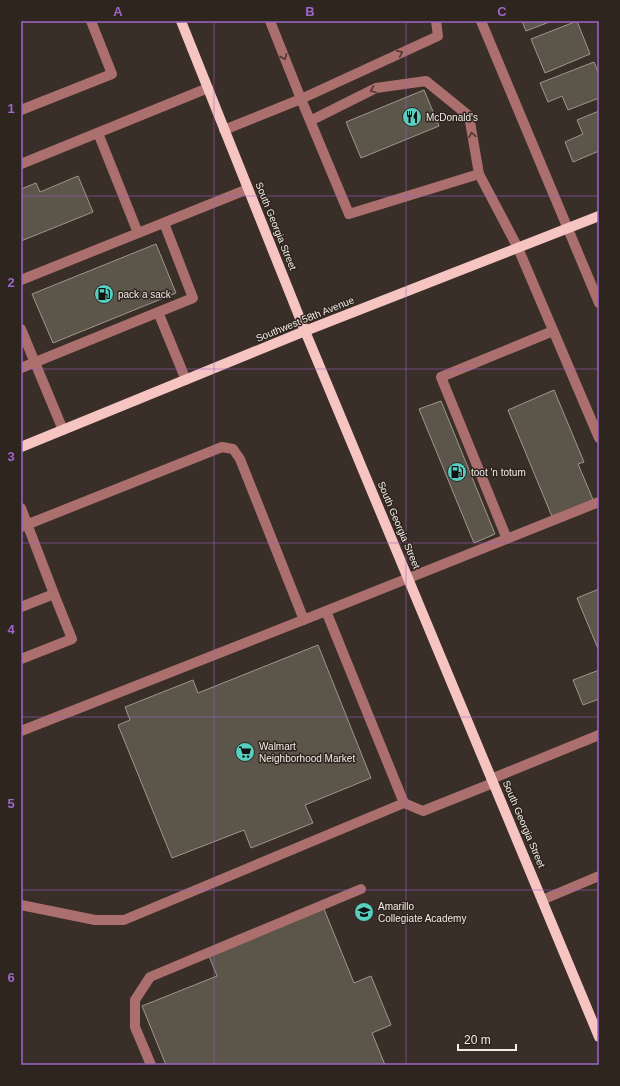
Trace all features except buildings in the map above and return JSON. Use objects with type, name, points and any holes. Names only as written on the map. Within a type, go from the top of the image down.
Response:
[{"type":"main road","name":"South Georgia Street","points":[[181,21],[305,331],[599,1037]]},
{"type":"main road","name":"Southwest 58th Avenue","points":[[21,447],[305,331],[599,216]]},
{"type":"lane","points":[[21,110],[112,74],[91,21]]},
{"type":"lane","points":[[270,21],[349,214],[479,174]]},
{"type":"lane","points":[[224,130],[301,99],[438,36],[436,21]]},
{"type":"lane","points":[[481,21],[599,303]]},
{"type":"lane","points":[[310,121],[376,88],[426,81],[469,116],[479,174],[518,248],[599,438]]},
{"type":"lane","points":[[21,164],[208,88]]},
{"type":"lane","points":[[98,133],[138,233]]},
{"type":"lane","points":[[21,280],[248,189]]},
{"type":"lane","points":[[21,368],[193,298],[164,223]]},
{"type":"lane","points":[[158,312],[186,380]]},
{"type":"lane","points":[[21,329],[63,430]]},
{"type":"lane","points":[[507,539],[441,377],[554,331]]},
{"type":"lane","points":[[24,526],[222,447],[233,449],[240,459],[304,620]]},
{"type":"lane","points":[[21,730],[409,579],[599,502]]},
{"type":"lane","points":[[21,508],[24,526],[54,594],[72,640],[21,659]]},
{"type":"lane","points":[[21,606],[54,594]]},
{"type":"lane","points":[[326,611],[404,803],[423,811],[599,735]]},
{"type":"lane","points":[[21,905],[95,920],[124,920],[404,803]]},
{"type":"lane","points":[[542,900],[599,876]]},
{"type":"lane","points":[[152,1065],[135,1027],[135,1000],[150,977],[361,889]]},
{"type":"place","name":"McDonald's","points":[[412,117]]},
{"type":"place","name":"pack a sack","points":[[104,294]]},
{"type":"place","name":"toot 'n totum","points":[[457,472]]},
{"type":"place","name":"Walmart Neighborhood Market","points":[[245,752]]},
{"type":"place","name":"Amarillo Collegiate Academy","points":[[364,912]]}]
